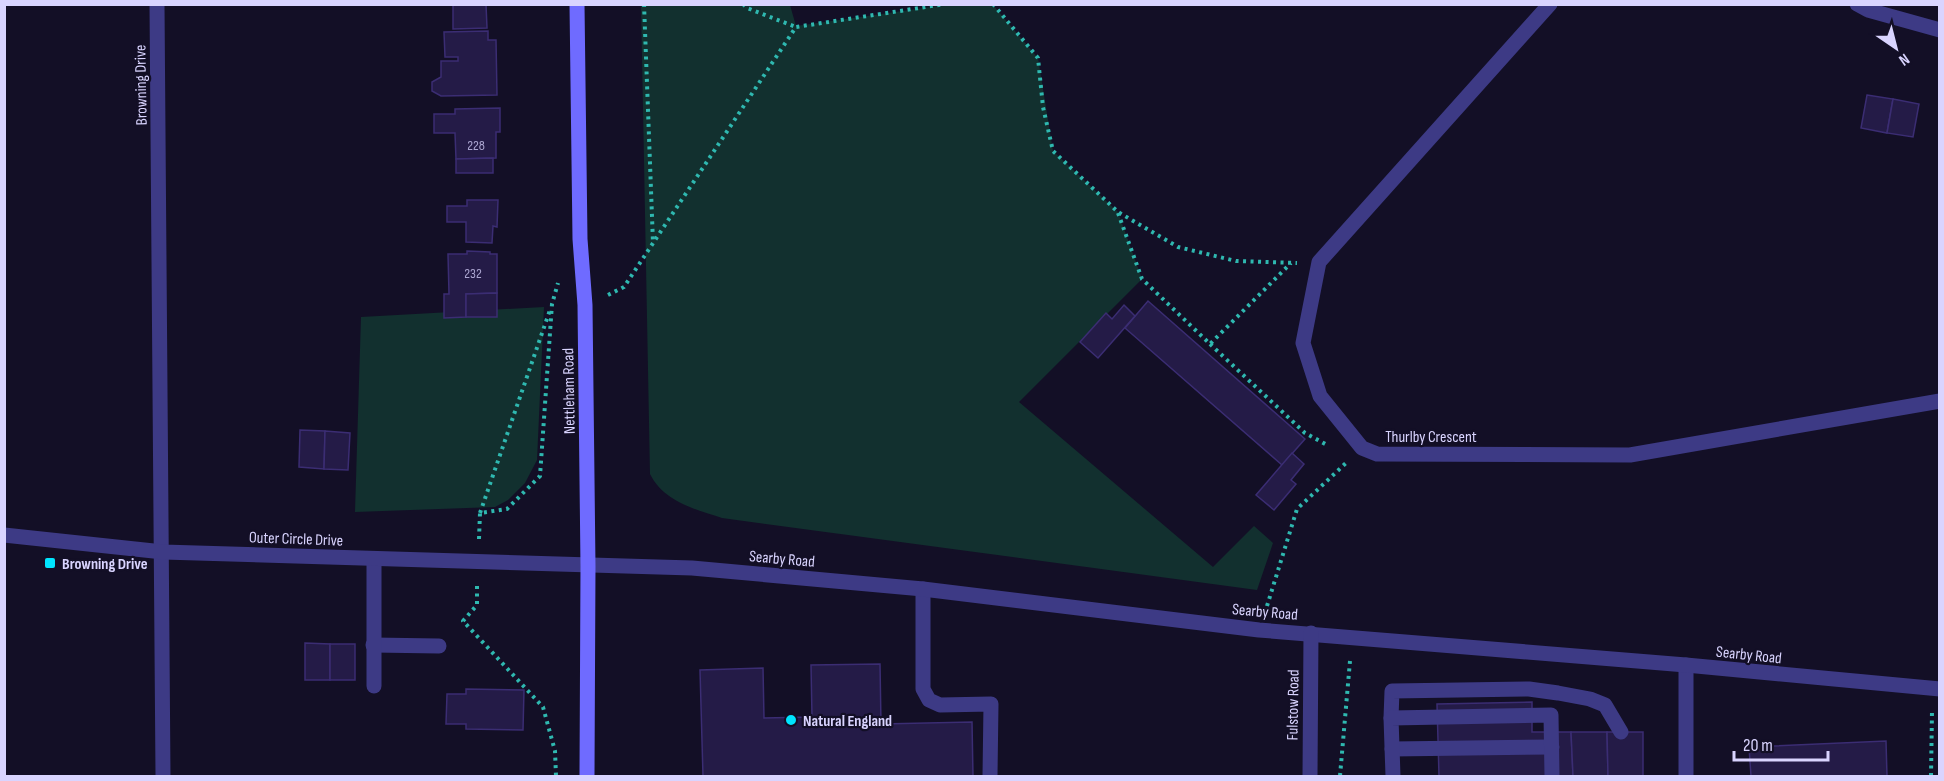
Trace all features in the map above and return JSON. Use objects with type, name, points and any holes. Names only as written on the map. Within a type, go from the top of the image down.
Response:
[{"type":"main road","name":"Nettleham Road","points":[[577,4],[580,240],[585,305],[588,566],[587,777]]},
{"type":"street","name":"Browning Drive","points":[[157,4],[163,777]]},
{"type":"street","points":[[1319,262],[1550,4]]},
{"type":"street","points":[[1857,4],[1868,10],[1940,30]]},
{"type":"street","name":"Thurlby Crescent","points":[[1319,262],[1304,343],[1320,396],[1362,448],[1377,454],[1630,455],[1940,401]]},
{"type":"street","name":"Outer Circle Drive","points":[[4,535],[163,552],[588,566]]},
{"type":"street","points":[[374,559],[374,686]]},
{"type":"street","name":"Searby Road","points":[[588,566],[692,568],[923,589],[1259,630],[1686,665],[1936,690]]},
{"type":"street","points":[[923,589],[923,689],[929,700],[940,705],[991,704],[990,777]]},
{"type":"street","name":"Fulstow Road","points":[[1310,777],[1311,633]]},
{"type":"street","points":[[373,645],[439,646]]},
{"type":"street","points":[[1686,665],[1686,777]]},
{"type":"street","points":[[1393,777],[1392,691],[1529,689],[1590,699],[1605,705],[1621,732]]},
{"type":"street","points":[[1391,718],[1551,715],[1552,777]]},
{"type":"street","points":[[1392,749],[1552,747]]},
{"type":"path","points":[[644,4],[653,243]]},
{"type":"path","points":[[743,4],[747,9],[796,27],[945,4]]},
{"type":"path","points":[[993,4],[1038,58],[1043,107],[1053,151],[1118,212],[1178,247],[1236,261],[1319,262]]},
{"type":"path","points":[[585,305],[624,287],[796,27]]},
{"type":"path","points":[[1118,212],[1142,279],[1305,433],[1326,446],[1362,448]]},
{"type":"path","points":[[1210,344],[1291,263]]},
{"type":"path","points":[[556,777],[555,751],[543,707],[463,621],[477,606],[480,513],[552,304],[560,274]]},
{"type":"path","points":[[480,513],[507,509],[540,477],[552,304]]},
{"type":"path","points":[[1259,630],[1297,509],[1362,448]]},
{"type":"path","points":[[1340,777],[1353,637]]},
{"type":"path","points":[[1931,777],[1936,690]]},
{"type":"green space","points":[[641,5],[790,5],[796,26],[945,5],[993,5],[1038,58],[1053,151],[1118,212],[1142,279],[1019,402],[1213,567],[1254,526],[1273,543],[1257,590],[722,518],[681,503],[663,491],[650,474]]},
{"type":"green space","points":[[544,307],[537,460],[525,483],[508,500],[495,507],[355,512],[361,317]]},
{"type":"building","points":[[486,4],[487,28],[453,29],[453,5]]},
{"type":"building","points":[[488,31],[488,40],[496,40],[497,95],[441,96],[432,91],[432,82],[441,77],[441,61],[458,61],[458,57],[445,57],[444,32]]},
{"type":"building","points":[[1867,95],[1893,99],[1887,133],[1861,128]]},
{"type":"building","points":[[1893,99],[1919,104],[1913,137],[1887,133]]},
{"type":"building","points":[[500,108],[500,132],[496,132],[496,158],[456,159],[455,133],[434,133],[434,114],[455,114],[455,109]]},
{"type":"building","points":[[493,158],[493,173],[456,173],[456,159]]},
{"type":"building","points":[[467,200],[498,200],[497,227],[493,226],[492,243],[466,242],[466,222],[447,222],[447,206],[467,206]]},
{"type":"building","points":[[467,251],[497,254],[497,293],[466,294],[466,317],[444,318],[444,294],[449,294],[448,254],[467,254]]},
{"type":"building","points":[[497,293],[497,317],[466,317],[466,294]]},
{"type":"building","points":[[1148,301],[1305,439],[1282,465],[1125,328]]},
{"type":"building","points":[[1124,305],[1135,316],[1098,358],[1080,342],[1106,313],[1112,319]]},
{"type":"building","points":[[300,430],[325,431],[324,469],[299,467]]},
{"type":"building","points":[[325,431],[350,433],[348,470],[324,469]]},
{"type":"building","points":[[1292,453],[1304,464],[1291,480],[1296,484],[1274,510],[1256,495]]},
{"type":"building","points":[[305,643],[330,644],[330,680],[305,680]]},
{"type":"building","points":[[330,644],[355,644],[355,680],[330,680]]},
{"type":"building","name":"Natural England","points":[[880,664],[881,724],[972,722],[973,776],[703,776],[700,670],[763,668],[764,718],[812,717],[811,665]]},
{"type":"building","points":[[466,689],[524,690],[523,730],[466,729],[466,724],[446,724],[447,694],[466,694]]},
{"type":"building","points":[[1532,702],[1532,732],[1571,732],[1573,776],[1439,776],[1437,704]]},
{"type":"building","points":[[1571,732],[1607,732],[1608,776],[1573,776]]},
{"type":"building","points":[[1607,732],[1643,732],[1643,776],[1608,776]]},
{"type":"building","points":[[1886,741],[1887,776],[1751,776],[1749,747]]},
{"type":"place","name":"Browning Drive","points":[[50,563]]},
{"type":"place","name":"Natural England","points":[[791,720]]}]
